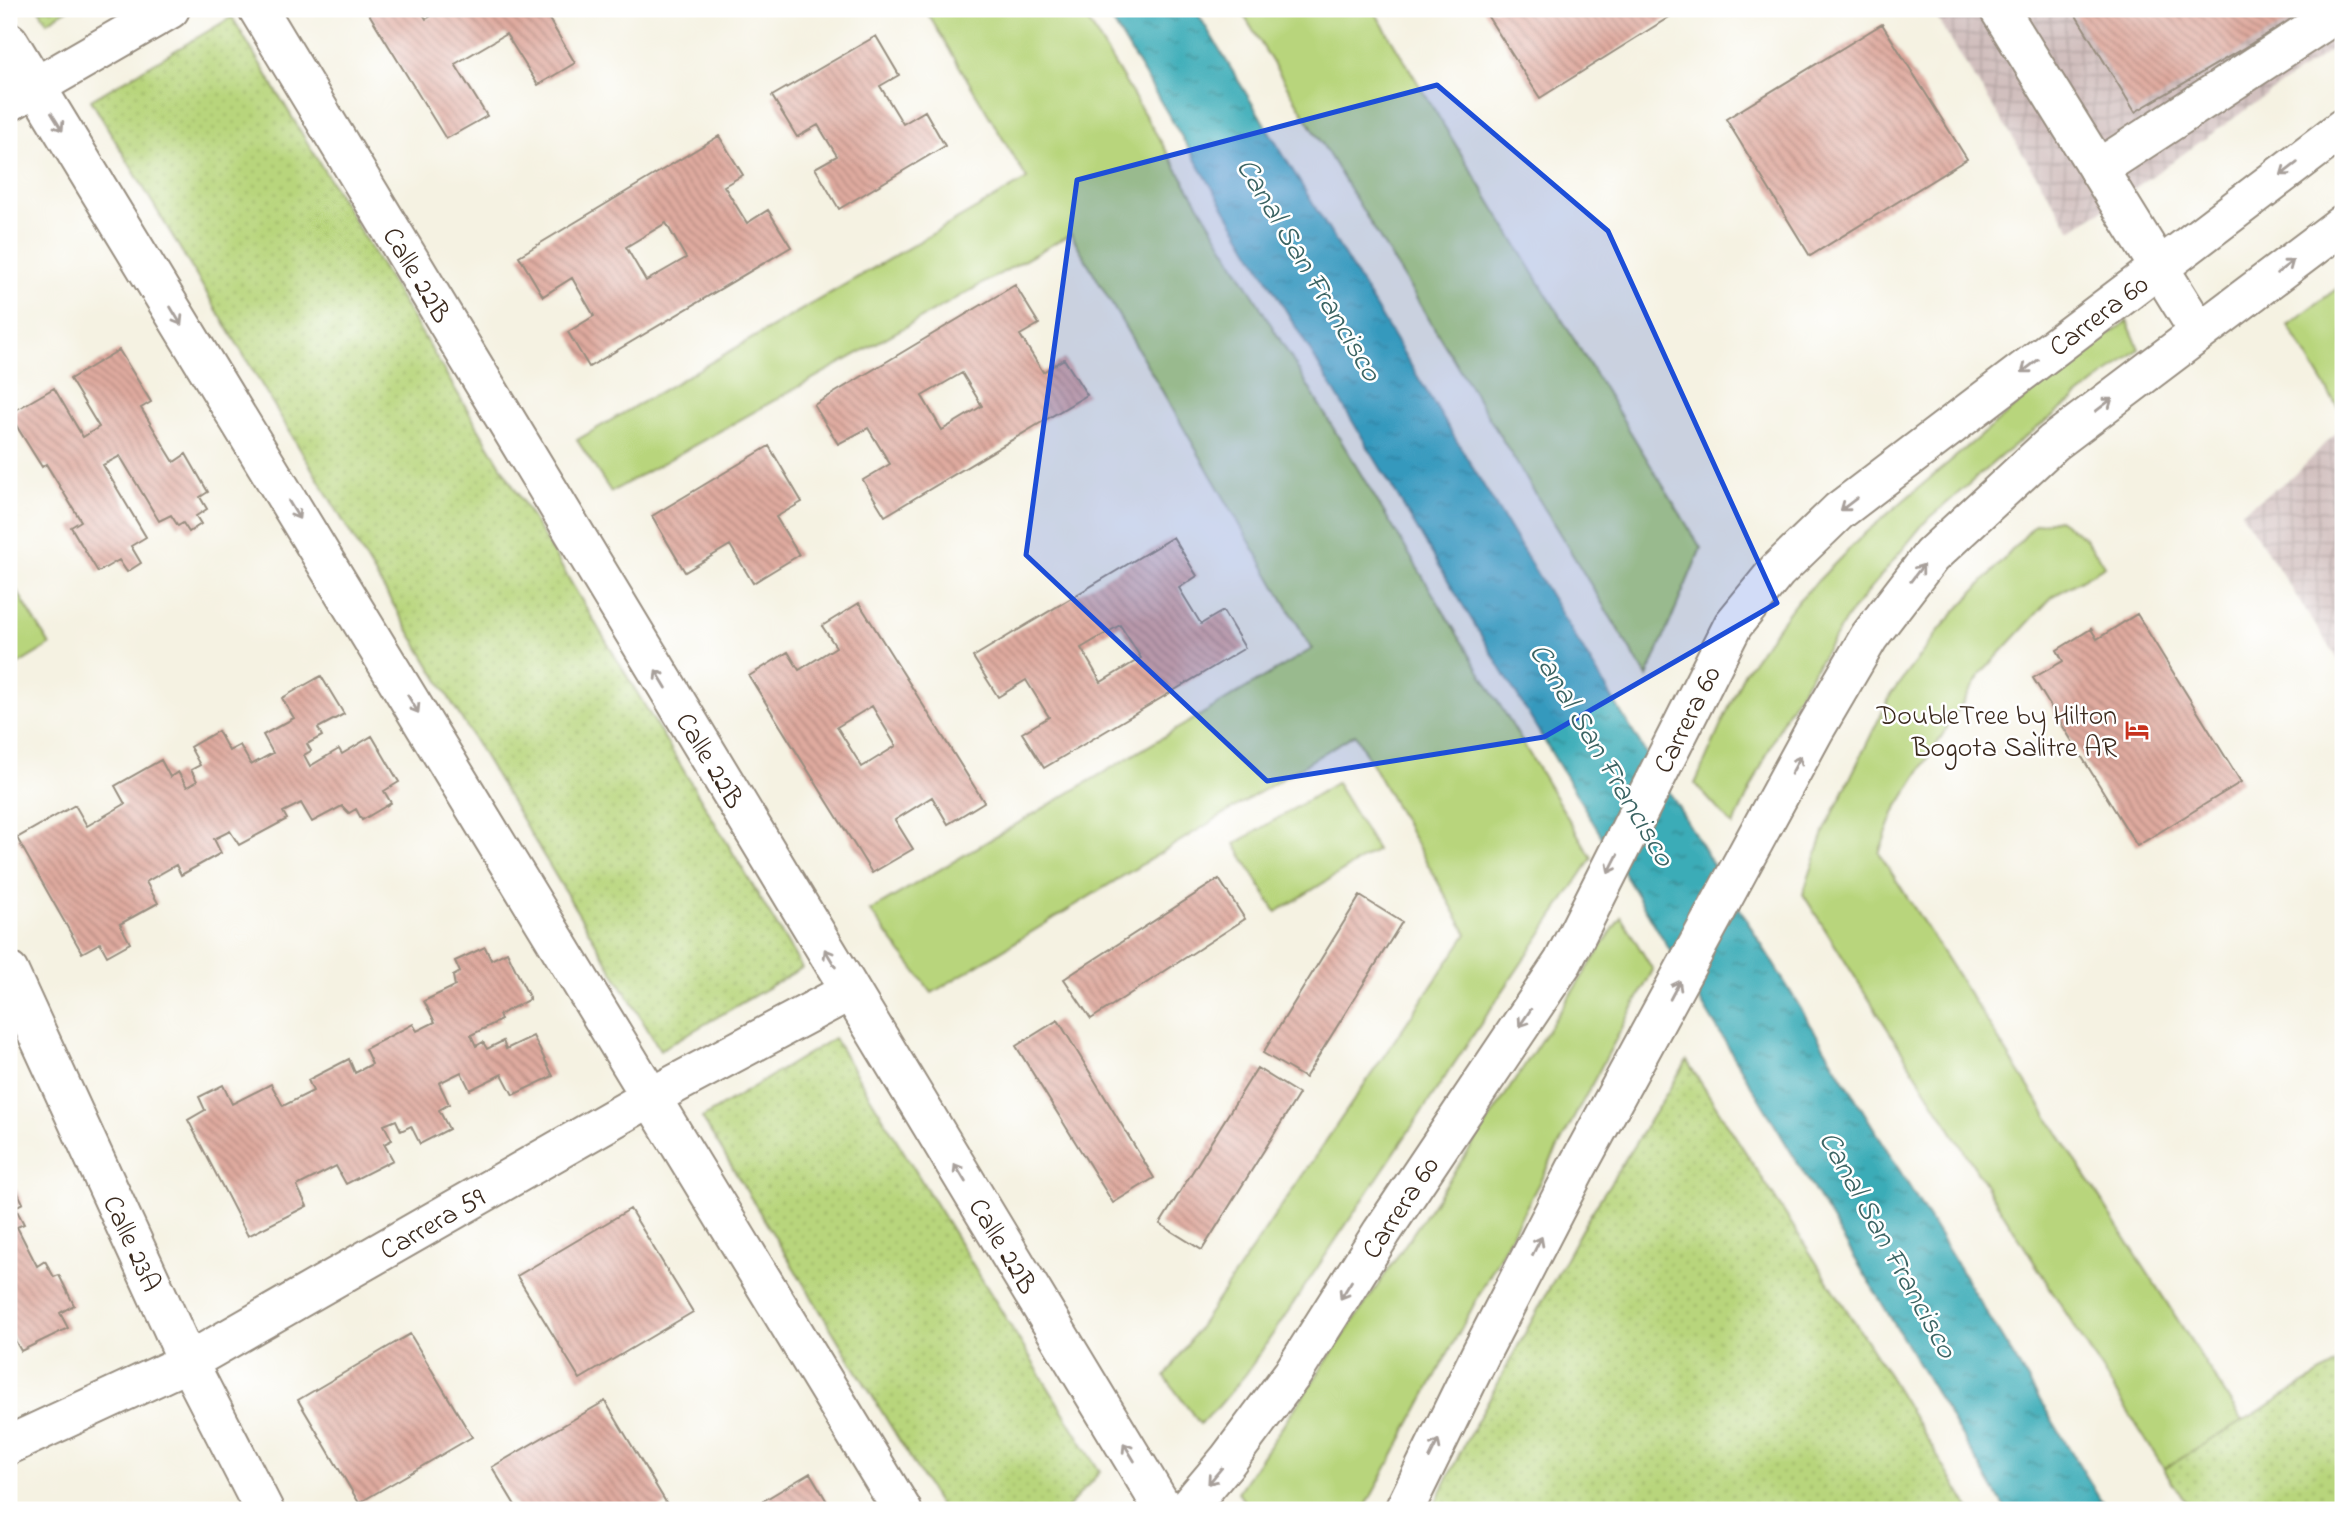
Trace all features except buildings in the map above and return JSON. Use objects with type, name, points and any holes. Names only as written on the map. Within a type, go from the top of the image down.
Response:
[{"type":"street","points":[[22,94],[170,9]]},
{"type":"street","name":"Calle 22B","points":[[258,9],[1164,1510]]},
{"type":"street","points":[[1999,9],[2199,332]]},
{"type":"street","points":[[2098,169],[2343,9]]},
{"type":"street","points":[[9,42],[22,94],[651,1097],[902,1510]]},
{"type":"street","name":"Carrera 60","points":[[1186,1510],[1228,1460],[1293,1373],[1382,1232],[1563,962],[1733,625],[1777,571],[1839,511],[2343,128]]},
{"type":"street","points":[[1404,1510],[1538,1244],[1814,731],[1869,637],[1931,555],[2053,443],[2343,224]]},
{"type":"street","name":"Calle 23A","points":[[9,972],[188,1362],[264,1510]]},
{"type":"street","name":"Carrera 59","points":[[9,1446],[188,1362],[651,1097],[850,991]]},
{"type":"highlighted area","points":[[1437,85],[1608,231],[1777,603],[1544,737],[1267,781],[1026,555],[1077,180]]},
{"type":"shaded area","points":[[1931,9],[2343,9],[2343,41],[2118,200],[2071,230]]},
{"type":"shaded area","points":[[2343,426],[2343,667],[2241,512],[2294,476]]},
{"type":"green space","points":[[39,9],[68,9],[47,22]]},
{"type":"green space","points":[[925,9],[1081,9],[1592,858],[1246,1374],[1200,1424],[1165,1377],[1467,934],[1355,734],[932,993],[870,911],[1312,649],[1071,234],[611,492],[577,440],[1027,179]]},
{"type":"green space","points":[[1240,9],[1373,9],[1701,548],[1647,677]]},
{"type":"green space","points":[[232,17],[802,968],[660,1050],[91,100]]},
{"type":"green space","points":[[2343,284],[2343,416],[2288,325]]},
{"type":"green space","points":[[2127,321],[2139,349],[2001,456],[1924,523],[1848,616],[1785,716],[1733,826],[1695,784],[1744,673],[1794,605],[1865,533],[2043,383]]},
{"type":"green space","points":[[2058,519],[2084,537],[2105,566],[2052,597],[1980,675],[1895,811],[1879,853],[2243,1422],[2164,1469],[1803,894],[1825,830],[1891,694],[1941,628],[2035,525]]},
{"type":"green space","points":[[9,578],[50,645],[9,670]]},
{"type":"green space","points":[[1336,783],[1377,850],[1276,912],[1235,844]]},
{"type":"green space","points":[[1621,917],[1653,970],[1364,1510],[1249,1510],[1238,1492],[1480,1134]]},
{"type":"green space","points":[[834,1038],[1100,1472],[1065,1510],[942,1510],[702,1118]]},
{"type":"green space","points":[[1687,1061],[1884,1368],[1970,1510],[1432,1510],[1463,1447],[1585,1223]]},
{"type":"green space","points":[[2343,1360],[2343,1510],[2190,1510],[2164,1469]]},
{"type":"water","name":"Canal San Francisco","points":[[1105,9],[1195,9],[2107,1510],[2006,1510]]},
{"type":"place","name":"DoubleTree by Hilton Bogota Salitre AR","points":[[2137,730]]}]
